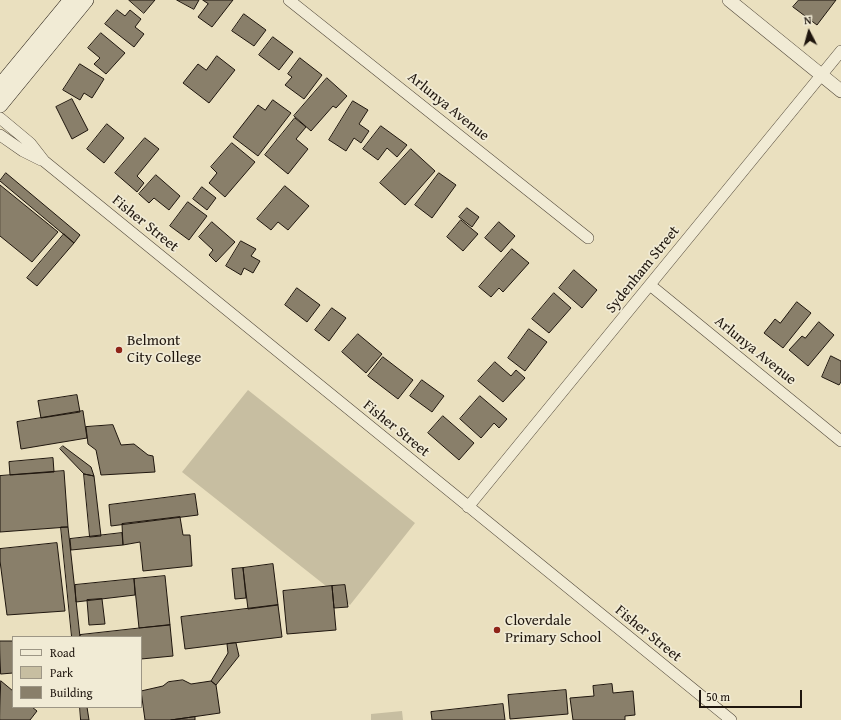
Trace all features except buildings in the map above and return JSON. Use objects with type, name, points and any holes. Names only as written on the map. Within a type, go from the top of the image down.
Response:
[{"type":"main road","points":[[0,86],[71,0]]},
{"type":"main road","points":[[0,105],[86,0]]},
{"type":"street","name":"Arlunya Avenue","points":[[290,0],[588,238]]},
{"type":"street","points":[[729,0],[841,90]]},
{"type":"street","name":"Sydenham Street","points":[[468,507],[841,50]]},
{"type":"street","name":"Fisher Street","points":[[0,118],[30,143],[44,161]]},
{"type":"street","name":"Fisher Street","points":[[0,136],[44,161],[731,720]]},
{"type":"street","name":"Arlunya Avenue","points":[[650,285],[841,441]]},
{"type":"green space","points":[[248,390],[415,523],[350,605],[182,472]]},
{"type":"green space","points":[[402,711],[403,720],[371,720],[371,714]]},
{"type":"place","name":"Belmont City College","points":[[119,350]]},
{"type":"place","name":"Cloverdale Primary School","points":[[497,630]]}]
